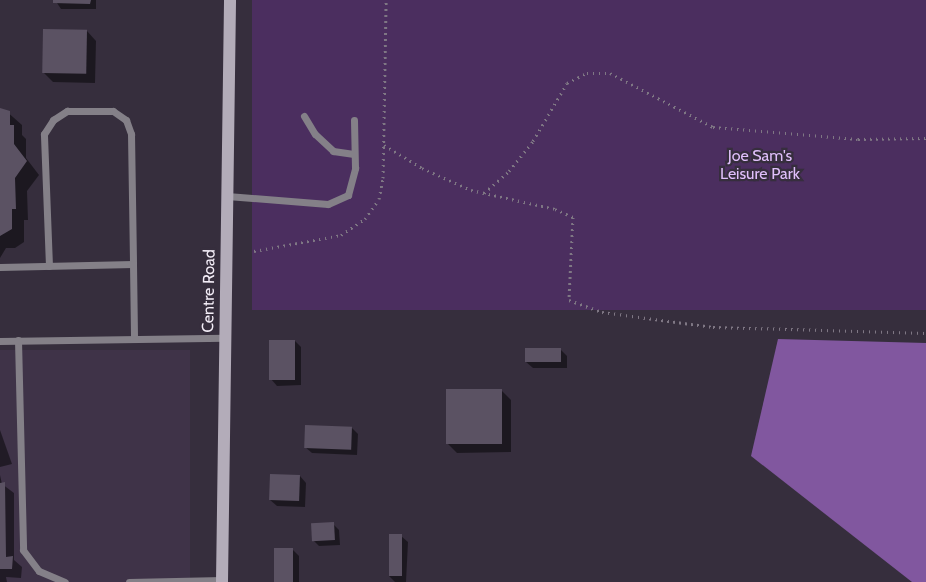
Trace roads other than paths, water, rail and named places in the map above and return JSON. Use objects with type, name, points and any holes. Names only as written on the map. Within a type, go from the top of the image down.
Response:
[{"type":"main road","name":"Centre Road","points":[[222,581],[230,0]]},
{"type":"lane","points":[[49,266],[44,134],[53,120],[67,111],[113,111],[126,120],[131,134],[134,338]]},
{"type":"lane","points":[[304,116],[315,134],[333,151],[354,154]]},
{"type":"lane","points":[[227,196],[328,204],[348,195],[355,168],[354,120]]},
{"type":"lane","points":[[0,267],[133,264]]},
{"type":"lane","points":[[0,341],[225,338]]},
{"type":"lane","points":[[18,340],[23,550],[39,571],[65,582]]},
{"type":"lane","points":[[129,582],[222,581]]},
{"type":"park label","name":"Joe Sam's Leisure Park","points":[[760,165]]}]
